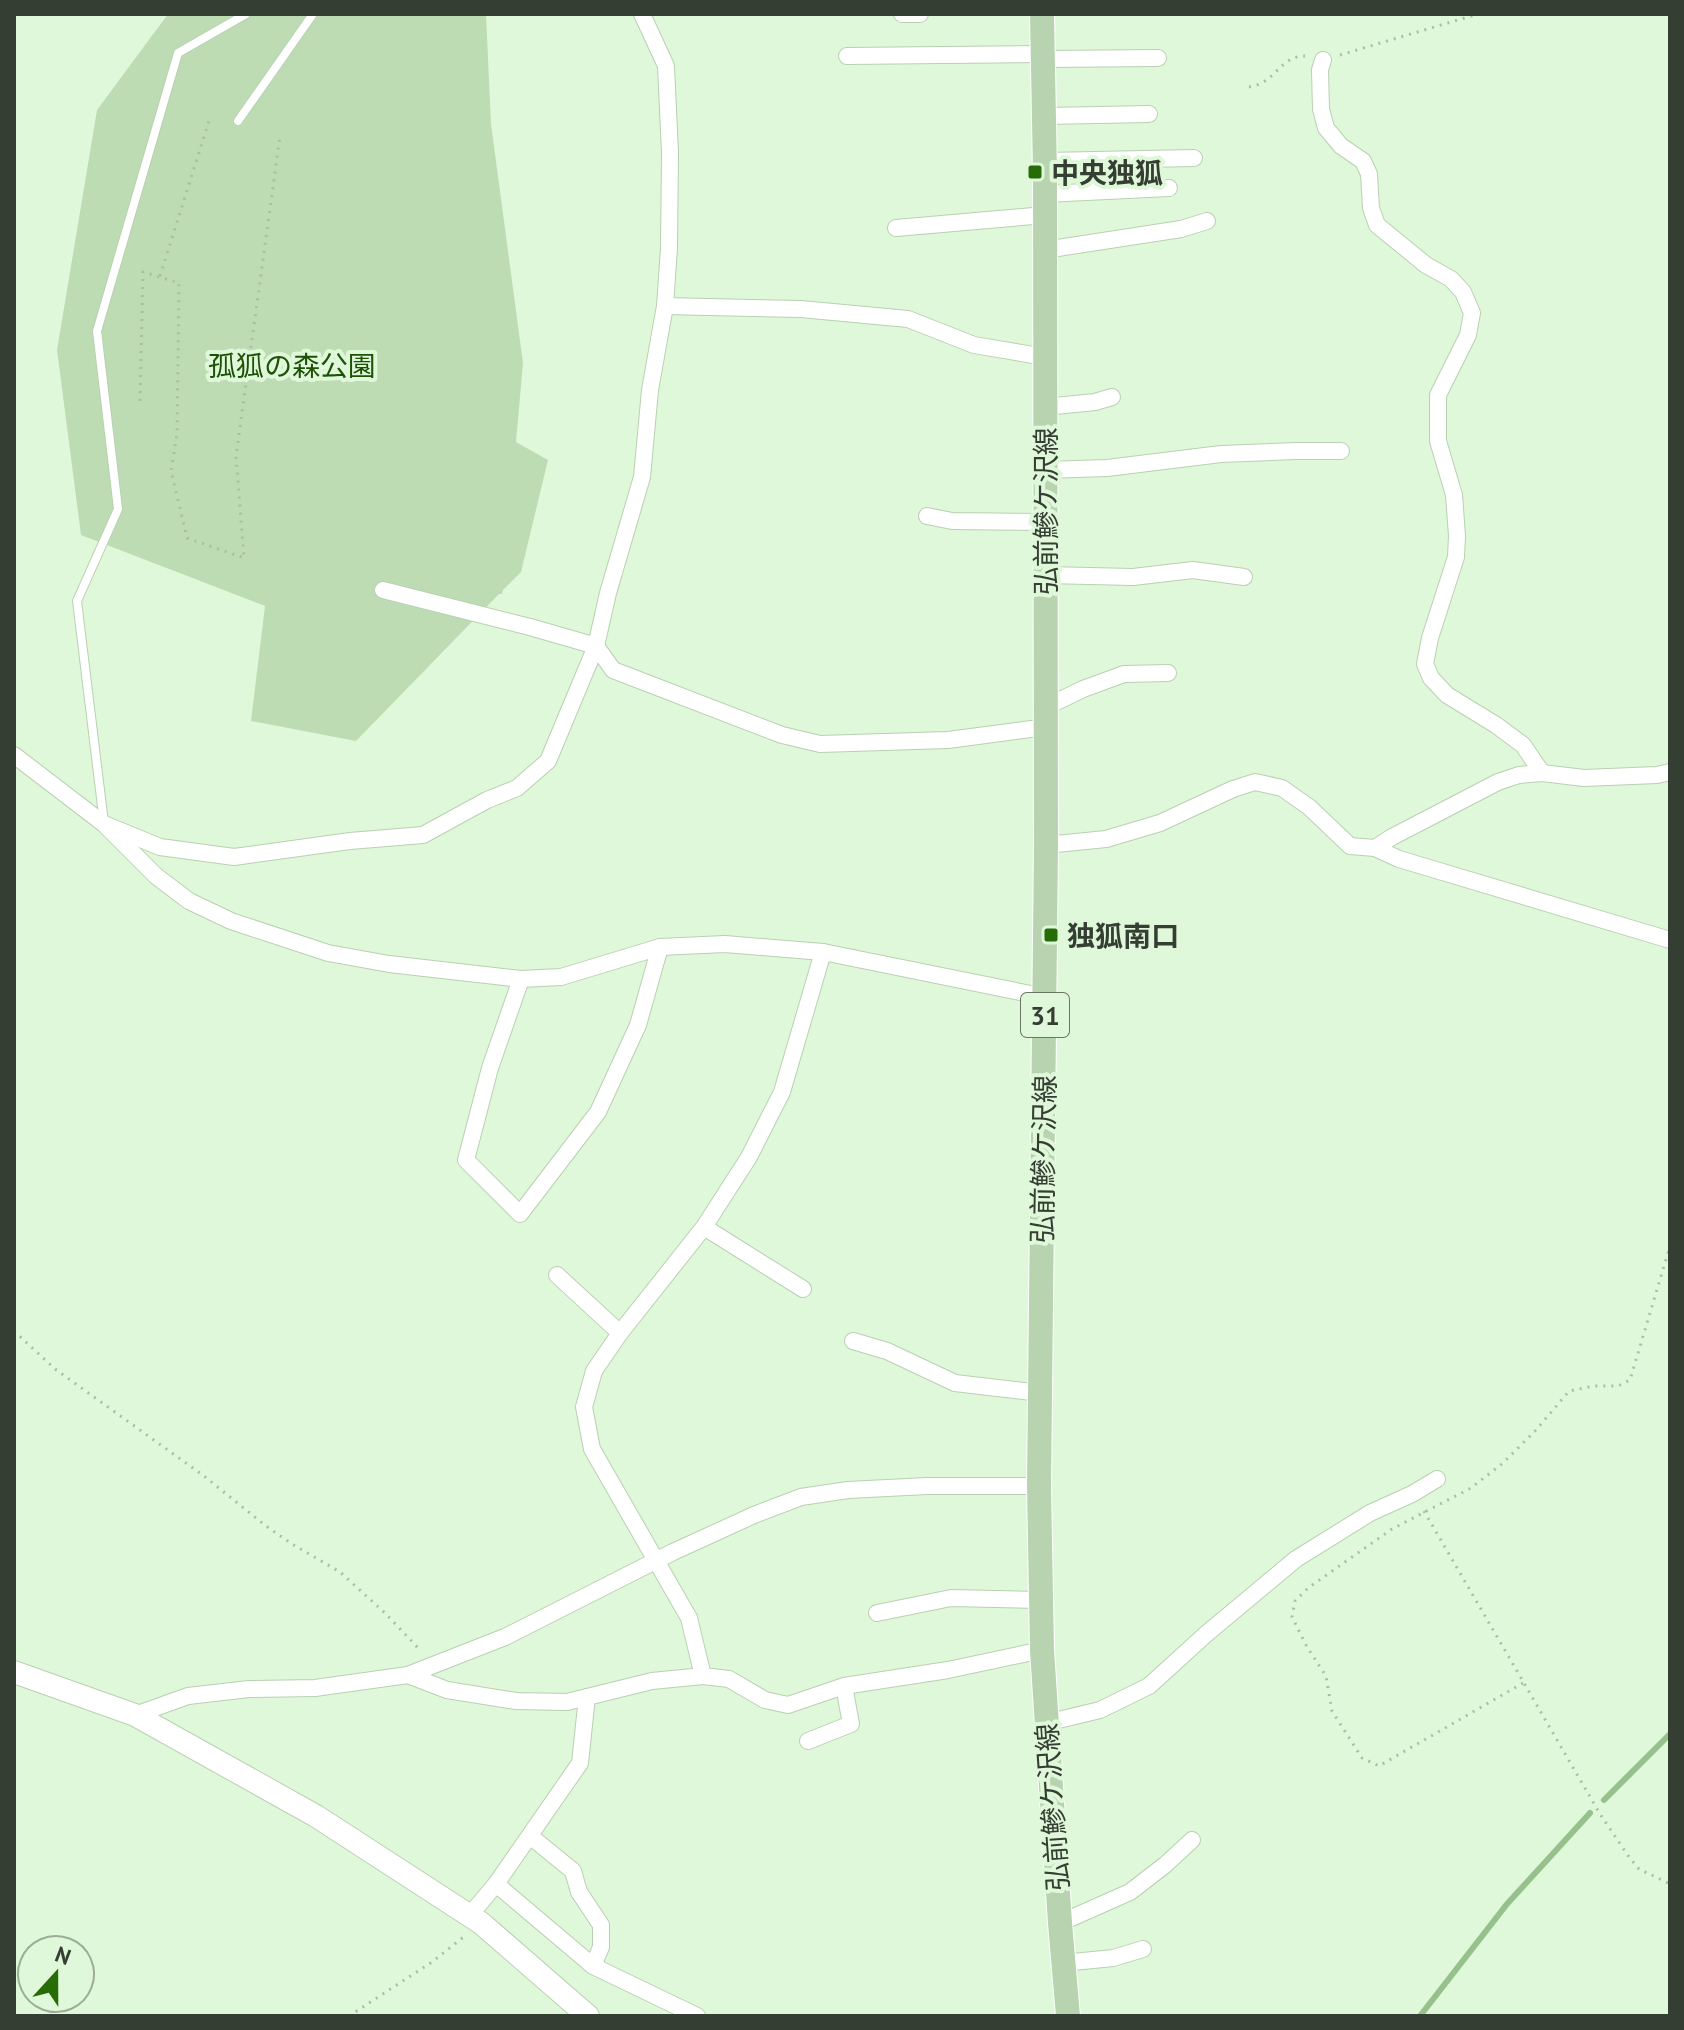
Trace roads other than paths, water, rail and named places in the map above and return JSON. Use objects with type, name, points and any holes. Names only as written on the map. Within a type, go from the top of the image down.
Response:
[{"type":"main road","name":"弘前鰺ケ沢線","points":[[1042,14],[1045,116],[1046,845],[1039,1486],[1042,1650],[1068,2016]]},
{"type":"street","points":[[104,824],[160,847],[234,857],[350,841],[423,835],[487,800],[517,788],[548,761],[596,646],[642,477],[650,390],[665,306],[670,153],[666,66],[642,14]]},
{"type":"street","points":[[902,14],[920,14]]},
{"type":"street","points":[[847,56],[1158,58]]},
{"type":"street","points":[[1323,60],[1320,70],[1321,109],[1326,128],[1341,146],[1363,161],[1369,174],[1371,208],[1377,225],[1426,265],[1451,279],[1463,292],[1472,313],[1468,335],[1438,395],[1438,441],[1454,495],[1457,546],[1425,664],[1431,678],[1447,695],[1523,745],[1542,773]]},
{"type":"street","points":[[1045,116],[1149,114]]},
{"type":"street","points":[[1045,161],[1194,158]]},
{"type":"street","points":[[896,228],[1169,188]]},
{"type":"street","points":[[1045,250],[1181,229],[1207,221]]},
{"type":"street","points":[[665,306],[801,309],[908,319],[974,345],[1045,357]]},
{"type":"street","points":[[1045,407],[1095,402],[1112,397]]},
{"type":"street","points":[[1045,470],[1107,468],[1221,454],[1341,451]]},
{"type":"street","points":[[927,516],[952,521],[1046,522]]},
{"type":"street","points":[[1046,575],[1133,577],[1193,570],[1244,577]]},
{"type":"street","points":[[383,590],[596,646],[613,670],[782,735],[820,744],[948,740],[1046,717],[1083,689],[1124,674],[1168,673]]},
{"type":"street","points":[[14,755],[104,824],[156,876],[189,901],[231,921],[328,953],[389,964],[521,979],[561,977],[660,947],[725,944],[823,952],[1045,997]]},
{"type":"street","points":[[1375,848],[1498,782],[1519,775],[1542,773],[1584,778],[1670,772]]},
{"type":"street","points":[[1046,845],[1106,839],[1160,823],[1255,782],[1282,788],[1309,807],[1350,846],[1375,848],[1399,859],[1670,940]]},
{"type":"street","points":[[521,979],[490,1068],[466,1160],[520,1214],[598,1112],[638,1025],[660,947]]},
{"type":"street","points":[[703,1676],[689,1618],[592,1449],[584,1407],[594,1371],[620,1333],[704,1227],[749,1157],[782,1092],[823,952]]},
{"type":"street","points":[[704,1227],[803,1289]]},
{"type":"street","points":[[557,1275],[620,1333]]},
{"type":"street","points":[[853,1341],[887,1351],[955,1383],[1040,1393]]},
{"type":"street","points":[[1046,1723],[1100,1710],[1149,1686],[1296,1559],[1370,1513],[1437,1479]]},
{"type":"street","points":[[135,1715],[188,1696],[249,1689],[315,1688],[408,1675],[505,1637],[656,1561],[754,1515],[801,1497],[848,1490],[1039,1486]]},
{"type":"street","points":[[877,1613],[951,1598],[1041,1600]]},
{"type":"street","points":[[408,1675],[447,1690],[516,1701],[567,1702],[652,1681],[703,1676],[729,1679],[765,1700],[788,1705],[844,1686],[948,1670],[1042,1650]]},
{"type":"street","points":[[14,1672],[135,1715],[316,1816],[476,1919],[588,2016]]},
{"type":"street","points":[[808,1741],[851,1724],[844,1686]]},
{"type":"street","points":[[476,1919],[496,1884],[580,1763],[587,1697]]},
{"type":"street","points":[[530,1836],[573,1871],[579,1892],[601,1925],[601,1947],[593,1966]]},
{"type":"street","points":[[1060,1923],[1130,1892],[1192,1840]]},
{"type":"street","points":[[496,1884],[593,1966],[692,2015]]},
{"type":"street","points":[[1063,1963],[1113,1958],[1143,1949]]},
{"type":"lane","points":[[104,824],[77,601],[118,509],[97,331],[178,53],[246,14]]},
{"type":"lane","points":[[238,121],[313,14]]},
{"type":"waterway","points":[[1604,1800],[1670,1734]]},
{"type":"waterway","points":[[1420,2016],[1507,1904],[1590,1813]]},
{"type":"place","name":"中央独狐","points":[[1035,172]]},
{"type":"place","name":"独狐南口","points":[[1051,935]]},
{"type":"park label","name":"孤狐の森公園","points":[[292,365]]}]
